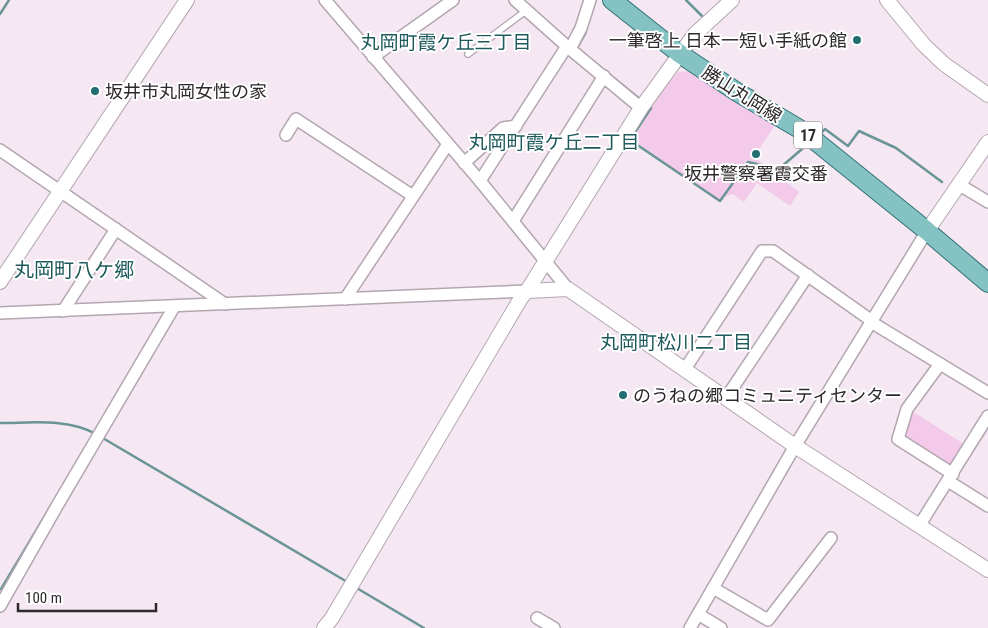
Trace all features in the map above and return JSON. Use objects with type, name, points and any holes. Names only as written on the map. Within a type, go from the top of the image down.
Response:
[{"type":"main road","name":"勝山丸岡線","points":[[612,0],[680,54],[737,92],[803,131],[988,283]]},
{"type":"street","points":[[0,282],[188,0]]},
{"type":"street","points":[[325,0],[480,181],[568,290],[795,446],[988,570]]},
{"type":"street","points":[[373,57],[453,0]]},
{"type":"street","points":[[515,0],[568,48],[641,108]]},
{"type":"street","points":[[480,181],[581,28],[590,0]]},
{"type":"street","points":[[324,628],[332,618],[521,298],[641,108],[701,28],[732,0]]},
{"type":"street","points":[[892,2],[924,45],[944,64],[988,95]]},
{"type":"street","points":[[513,221],[604,76]]},
{"type":"street","points":[[286,135],[296,119],[413,196]]},
{"type":"street","points":[[464,163],[503,128],[516,126]]},
{"type":"street","points":[[690,628],[795,446],[871,322],[927,231],[988,142]]},
{"type":"street","points":[[345,298],[448,144]]},
{"type":"street","points":[[0,150],[225,304]]},
{"type":"street","points":[[958,184],[988,202]]},
{"type":"street","points":[[63,311],[116,229]]},
{"type":"street","points":[[684,369],[762,251],[773,251],[871,322],[988,393]]},
{"type":"street","points":[[726,398],[808,276]]},
{"type":"street","points":[[0,313],[568,290]]},
{"type":"street","points":[[0,606],[174,307]]},
{"type":"street","points":[[940,364],[908,409],[898,439],[988,506]]},
{"type":"street","points":[[919,526],[988,416]]},
{"type":"street","points":[[713,588],[768,620],[830,538]]},
{"type":"street","points":[[698,614],[721,628]]},
{"type":"street","points":[[537,618],[554,628]]},
{"type":"lane","points":[[468,54],[527,10]]},
{"type":"shaded area","points":[[690,71],[750,111],[775,125],[754,157],[799,192],[790,206],[757,183],[744,202],[733,194],[716,200],[633,140],[659,95],[678,72]]},
{"type":"shaded area","points":[[912,411],[964,444],[950,469],[900,438]]},
{"type":"waterway","points":[[0,14],[9,0]]},
{"type":"waterway","points":[[686,0],[702,16]]},
{"type":"waterway","points":[[579,50],[577,48],[585,34],[588,23]]},
{"type":"waterway","points":[[595,63],[641,100]]},
{"type":"waterway","points":[[648,105],[651,108],[630,140],[720,201],[748,162],[757,164],[774,173],[809,143]]},
{"type":"waterway","points":[[819,135],[825,129],[848,146],[859,131],[896,148],[942,182]]},
{"type":"waterway","points":[[0,423],[61,423],[96,434]]},
{"type":"waterway","points":[[101,437],[349,583]]},
{"type":"waterway","points":[[1,589],[52,504]]},
{"type":"waterway","points":[[355,587],[424,628]]},
{"type":"place","name":"一筆啓上 日本一短い手紙の館","points":[[857,40]]},
{"type":"place","name":"坂井市丸岡女性の家","points":[[95,91]]},
{"type":"place","name":"坂井警察署霞交番","points":[[756,154]]},
{"type":"place","name":"のうねの郷コミュニティセンター","points":[[623,395]]},
{"type":"district","name":"丸岡町霞ケ丘三丁目","points":[[446,42]]},
{"type":"district","name":"丸岡町霞ケ丘二丁目","points":[[554,142]]},
{"type":"district","name":"丸岡町八ケ郷","points":[[74,270]]},
{"type":"district","name":"丸岡町松川二丁目","points":[[676,342]]}]
